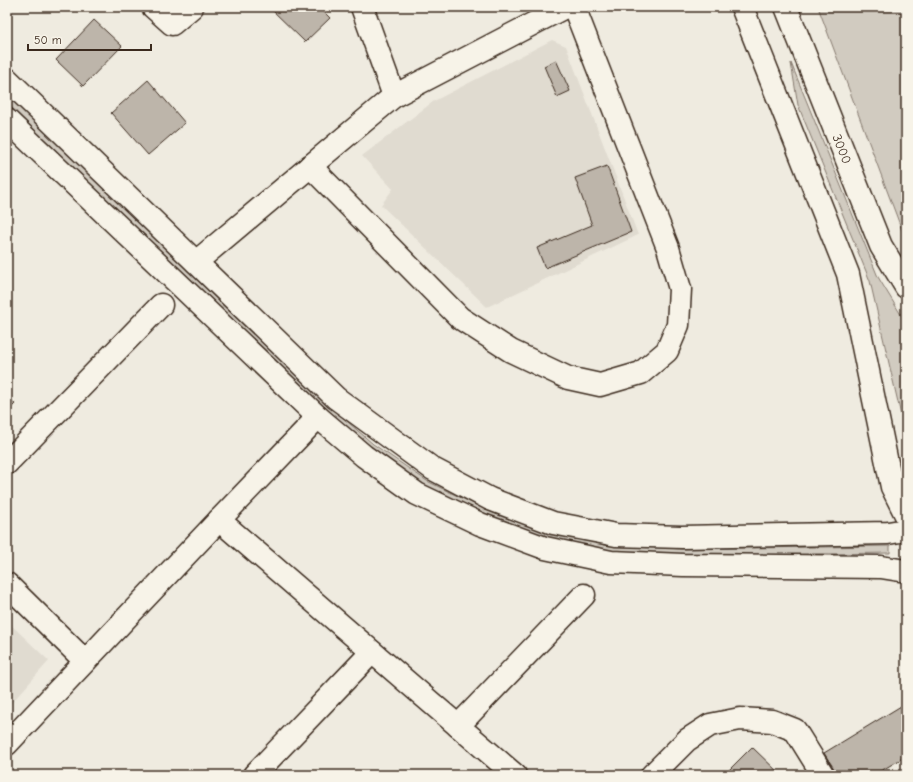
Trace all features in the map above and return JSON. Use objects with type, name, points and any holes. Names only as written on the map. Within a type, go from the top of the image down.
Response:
[{"type":"street","points":[[153,7],[172,24],[192,7]]},
{"type":"street","points":[[362,7],[394,96]]},
{"type":"street","points":[[196,262],[394,96],[565,7]]},
{"type":"street","points":[[310,166],[460,318],[510,350],[568,378],[600,385],[641,373],[667,350],[678,325],[680,289],[668,248],[574,7]]},
{"type":"street","points":[[742,7],[848,274],[892,487],[906,515]]},
{"type":"street","name":"3000","points":[[786,7],[881,246],[906,287]]},
{"type":"street","points":[[7,79],[336,398],[433,470],[490,499],[553,523],[616,535],[682,537],[888,533],[906,530]]},
{"type":"street","points":[[7,120],[318,418],[364,456],[417,494],[480,524],[545,548],[611,562],[683,565],[881,567],[906,571]]},
{"type":"street","points":[[7,463],[161,305]]},
{"type":"street","points":[[7,744],[219,520],[318,418]]},
{"type":"street","points":[[219,520],[515,775]]},
{"type":"street","points":[[7,584],[85,661]]},
{"type":"street","points":[[458,726],[584,595]]},
{"type":"street","points":[[254,775],[372,652]]},
{"type":"street","points":[[652,775],[687,740],[710,725],[740,719],[772,721],[795,730],[823,775]]},
{"type":"shaded area","points":[[818,7],[906,7],[906,241]]},
{"type":"shaded area","points":[[552,40],[566,46],[638,235],[487,307],[381,205],[393,189],[362,156],[434,101]]},
{"type":"shaded area","points":[[791,63],[878,277],[906,323],[906,437],[870,281],[798,105]]},
{"type":"shaded area","points":[[7,94],[341,416],[373,444],[427,481],[486,510],[549,532],[614,545],[682,549],[890,546],[890,553],[682,556],[613,552],[547,539],[484,516],[423,487],[336,421],[7,103]]},
{"type":"shaded area","points":[[7,621],[49,661],[7,708]]},
{"type":"building","points":[[269,7],[319,7],[330,18],[305,42]]},
{"type":"building","points":[[94,20],[122,46],[83,86],[56,60]]},
{"type":"building","points":[[556,60],[570,91],[557,97],[544,66]]},
{"type":"building","points":[[148,80],[185,123],[148,155],[111,113]]},
{"type":"building","points":[[607,166],[631,232],[545,268],[537,248],[592,225],[575,178]]},
{"type":"building","points":[[7,396],[15,404],[7,412]]},
{"type":"building","points":[[901,706],[906,715],[906,756],[874,775],[838,775],[824,753]]},
{"type":"building","points":[[752,747],[781,775],[724,775]]}]
